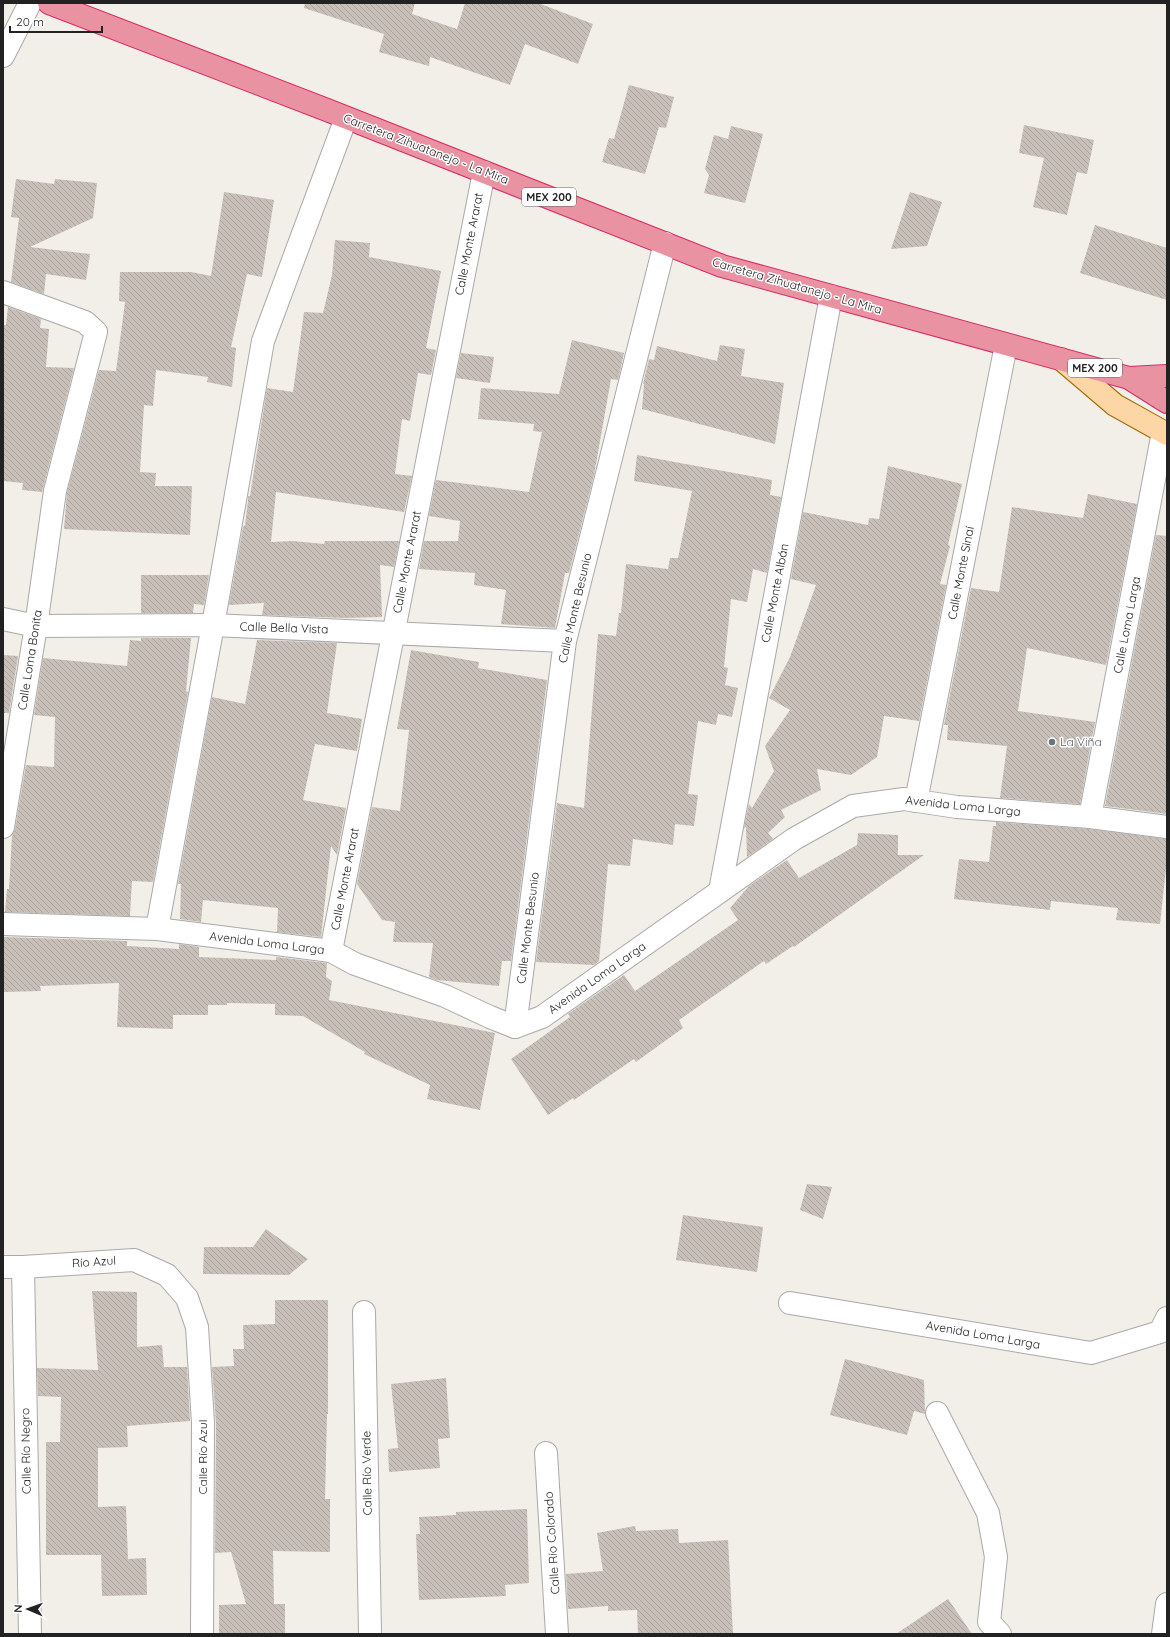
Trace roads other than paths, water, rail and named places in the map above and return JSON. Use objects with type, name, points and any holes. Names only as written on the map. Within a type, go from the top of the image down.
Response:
[{"type":"highway","name":"Carretera Zihuatanejo - La Mira","points":[[49,3],[722,266],[1129,378]]},
{"type":"highway","name":"MEX 200","points":[[1129,378],[1167,376]]},
{"type":"highway","name":"MEX 200","points":[[1129,378],[1167,402]]},
{"type":"main road","points":[[1061,359],[1114,405],[1165,433]]},
{"type":"street","points":[[3,56],[30,3]]},
{"type":"street","points":[[157,929],[213,625],[263,340],[346,118]]},
{"type":"street","name":"Calle Monte Ararat","points":[[331,951],[484,172]]},
{"type":"street","name":"Calle Monte Besunio","points":[[515,1027],[565,641],[665,243]]},
{"type":"street","name":"Calle Loma Bonita","points":[[3,292],[85,322],[96,332],[55,491],[36,626],[3,828]]},
{"type":"street","name":"Calle Monte Albán","points":[[720,891],[830,296]]},
{"type":"street","name":"Calle Monte Sinaí","points":[[916,801],[1006,345]]},
{"type":"street","name":"Calle Loma Larga","points":[[1090,817],[1165,433]]},
{"type":"street","name":"Calle Bella Vista","points":[[3,618],[36,626],[213,625],[565,641]]},
{"type":"street","name":"Avenida Loma Larga","points":[[3,924],[157,929],[331,951],[355,964],[445,996],[515,1027],[542,1017],[794,839],[853,806],[904,799],[957,807],[1090,817],[1167,827]]},
{"type":"street","name":"Río Azul","points":[[13,1267],[134,1260],[167,1276],[177,1286]]},
{"type":"street","name":"Calle Río Negro","points":[[13,1267],[30,1634]]},
{"type":"street","name":"Calle Río Azul","points":[[177,1286],[187,1298],[197,1327],[203,1423],[202,1634]]},
{"type":"street","name":"Avenida Loma Larga","points":[[790,1303],[1090,1353],[1160,1332],[1167,1318]]},
{"type":"street","name":"Calle Río Verde","points":[[364,1312],[370,1634]]},
{"type":"street","points":[[937,1413],[988,1513],[996,1557],[989,1622],[1000,1634]]},
{"type":"street","name":"Calle Río Colorado","points":[[546,1453],[557,1634]]},
{"type":"street","points":[[1164,1634],[1167,1604]]},
{"type":"place","name":"La Viña","points":[[1052,742]]}]
